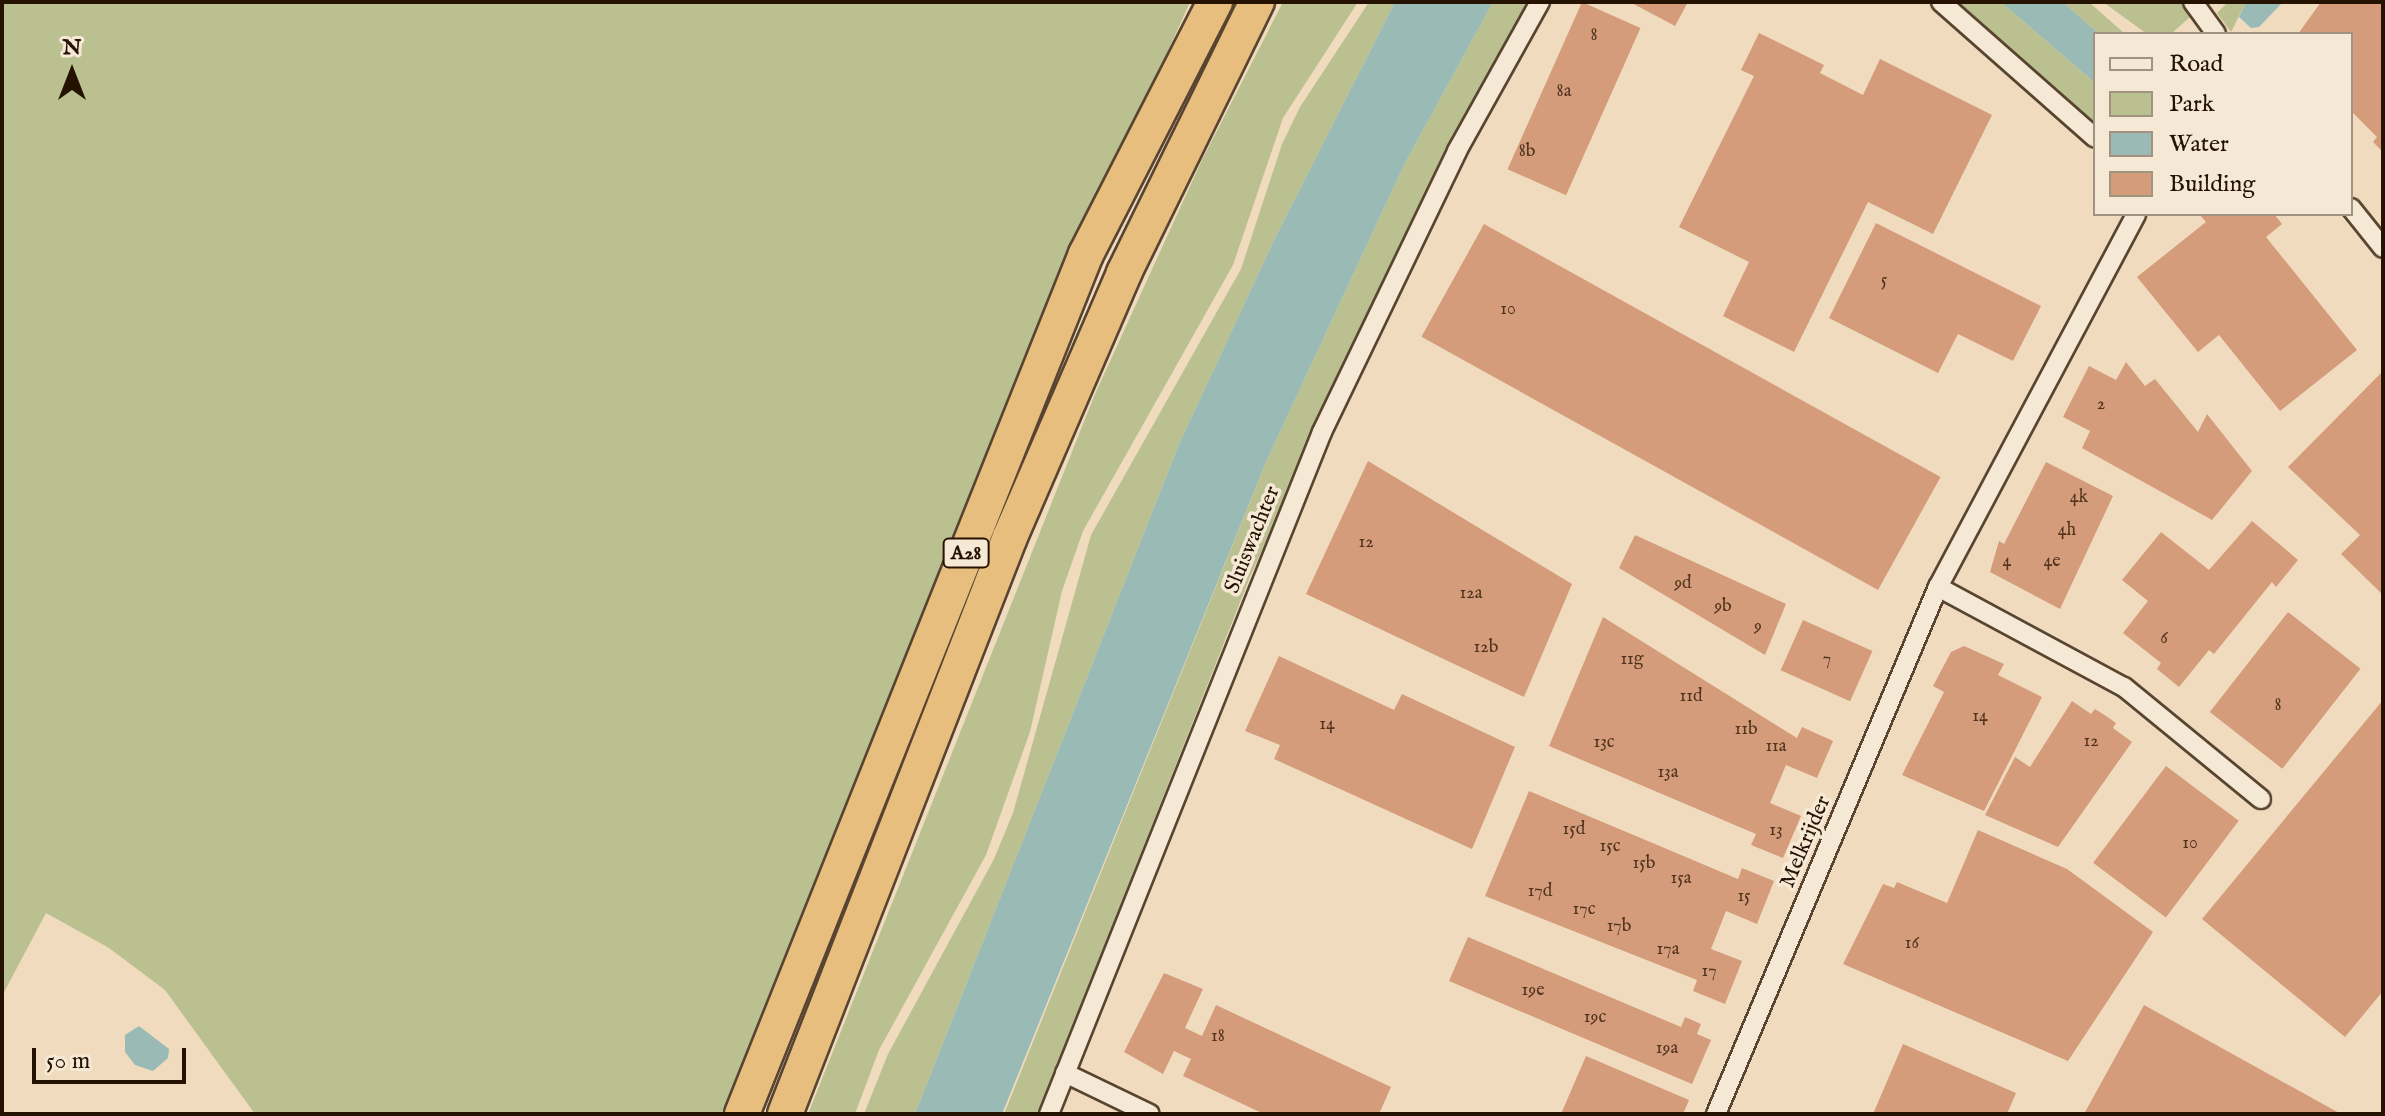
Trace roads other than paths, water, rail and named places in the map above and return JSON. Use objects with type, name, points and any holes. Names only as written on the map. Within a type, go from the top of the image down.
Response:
[{"type":"highway","name":"A28","points":[[742,1114],[1086,254],[1215,2]]},
{"type":"highway","name":"A28","points":[[785,1114],[1010,537],[1131,259],[1257,2]]},
{"type":"street","name":"Sluiswachter","points":[[1049,1114],[1322,432],[1457,151],[1540,2]]},
{"type":"street","points":[[1941,2],[2093,136]]},
{"type":"street","points":[[2193,2],[2215,32]]},
{"type":"street","points":[[2353,210],[2383,248]]},
{"type":"street","name":"Melkrijder","points":[[1716,1114],[1938,587],[2135,216]]},
{"type":"street","points":[[1938,587],[2124,687],[2261,799]]},
{"type":"street","points":[[1065,1073],[1150,1114]]},
{"type":"water","points":[[1395,2],[1493,2],[1404,165],[1266,462],[1002,1114],[915,1114],[1179,444],[1275,238]]},
{"type":"water","points":[[2001,2],[2063,2],[2097,32],[2093,32],[2093,81]]},
{"type":"water","points":[[2246,2],[2283,2],[2259,27],[2251,28],[2239,17]]},
{"type":"water","points":[[139,1026],[169,1049],[168,1058],[153,1071],[135,1065],[125,1052],[125,1035]]}]
